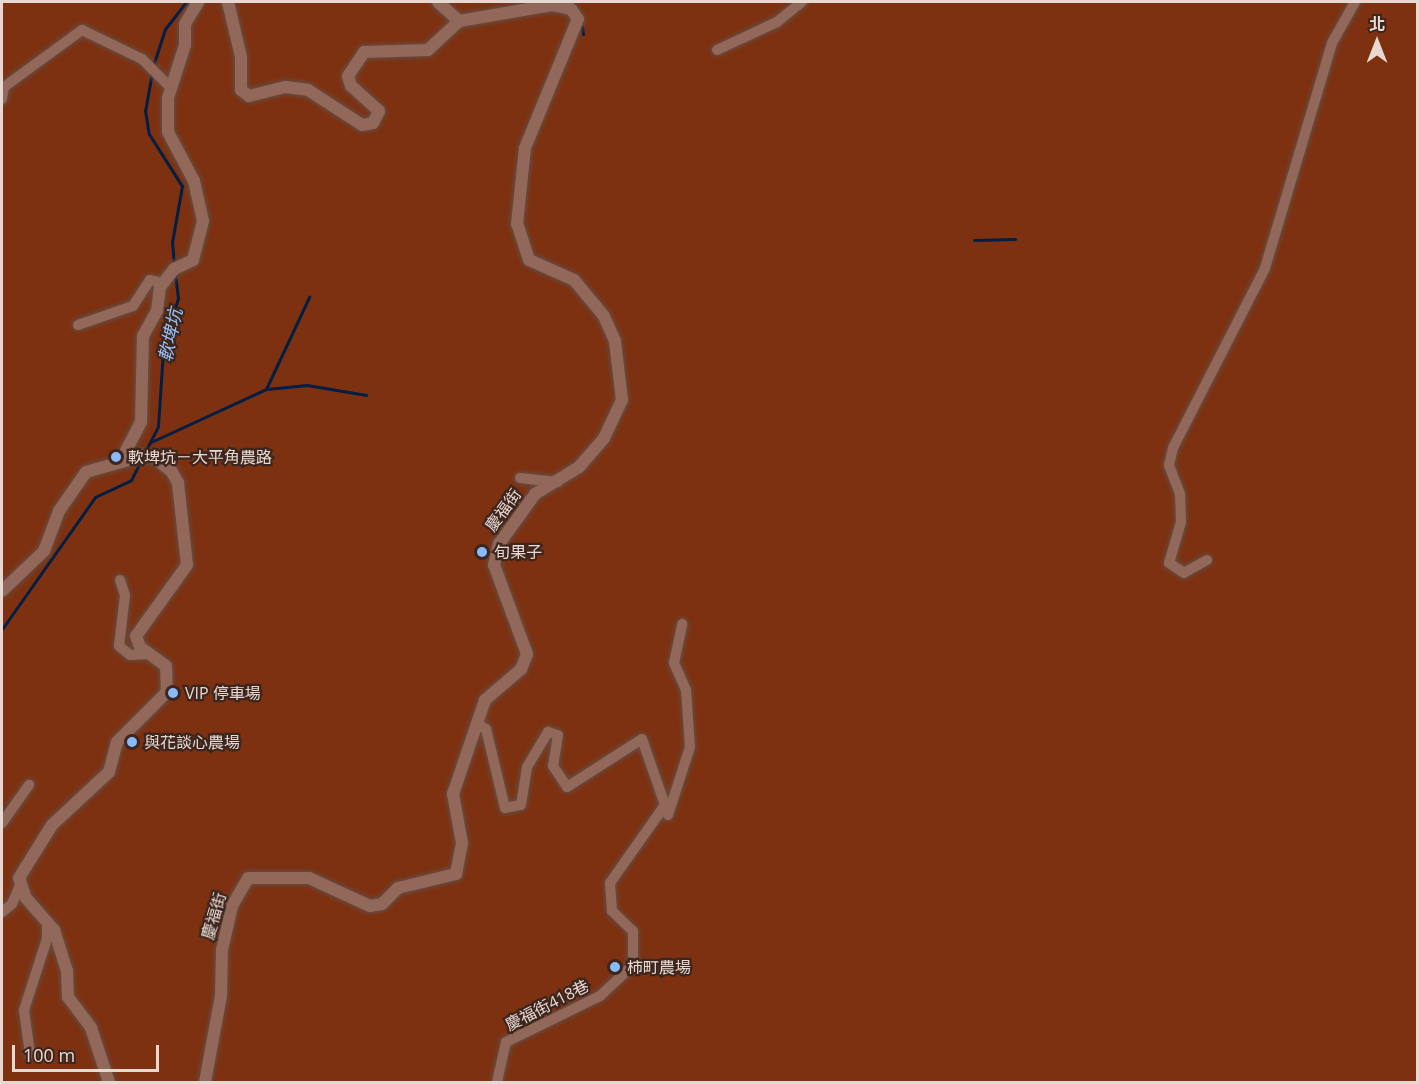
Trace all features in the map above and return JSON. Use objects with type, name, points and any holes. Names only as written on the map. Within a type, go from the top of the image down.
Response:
[{"type":"street","points":[[120,462],[141,422],[143,336],[157,311],[162,285],[174,269],[193,260],[203,221],[194,181],[168,132],[166,84],[185,45],[185,24],[198,2]]},
{"type":"street","points":[[228,2],[241,57],[241,90],[249,96],[285,87],[308,90],[362,125],[372,123],[379,111],[351,86],[348,76],[364,52],[428,50],[459,21],[438,2]]},
{"type":"street","points":[[717,50],[777,22],[802,2]]},
{"type":"street","points":[[1207,560],[1184,573],[1168,563],[1181,522],[1180,494],[1169,465],[1173,448],[1265,268],[1332,43],[1355,2]]},
{"type":"street","name":"慶福街","points":[[205,1083],[221,996],[222,950],[241,885],[262,876],[309,878],[370,906],[398,888],[456,874],[462,843],[453,794],[485,700],[521,669],[527,654],[499,581],[496,551],[524,505],[559,482],[604,438],[622,400],[615,341],[604,316],[574,280],[529,260],[517,224],[525,148],[578,20],[571,9],[552,6],[459,21]]},
{"type":"street","points":[[2,99],[4,87],[82,30],[142,59],[166,84]]},
{"type":"street","points":[[78,325],[133,306],[150,280],[162,285]]},
{"type":"street","points":[[2,591],[44,551],[59,511],[86,472],[145,457],[178,483],[188,546],[188,565],[136,636],[149,654],[166,666],[167,693],[117,742],[109,772],[43,835],[12,904],[2,912]]},
{"type":"street","points":[[520,478],[559,482]]},
{"type":"street","points":[[120,580],[125,595],[119,646],[130,655],[149,654]]},
{"type":"street","points":[[658,820],[667,818],[690,747],[686,690],[674,663],[682,624]]},
{"type":"street","points":[[477,724],[486,729],[502,801],[512,810],[521,805],[527,767],[548,732],[558,735],[553,766],[567,787],[642,739],[665,805],[658,820]]},
{"type":"street","points":[[2,823],[29,785]]},
{"type":"street","name":"慶福街418巷","points":[[496,1083],[506,1042],[600,996],[633,965],[633,931],[612,911],[610,882],[658,820]]},
{"type":"street","points":[[20,885],[61,946],[68,998],[91,1028],[109,1083]]},
{"type":"street","points":[[30,1054],[24,1010],[47,939],[46,921]]},
{"type":"shaded area","points":[[2,2],[1417,2],[1417,1082],[2,1082]]},
{"type":"waterway","name":"軟埤坑","points":[[153,66],[165,29],[186,2]]},
{"type":"waterway","points":[[582,27],[583,34]]},
{"type":"waterway","name":"軟埤坑","points":[[152,72],[145,110],[149,134],[182,186],[172,242],[174,264]]},
{"type":"waterway","points":[[974,240],[1015,239]]},
{"type":"waterway","name":"軟埤坑","points":[[144,454],[158,426],[163,351],[178,298],[175,274]]},
{"type":"waterway","points":[[151,442],[266,389],[309,297]]},
{"type":"waterway","points":[[267,389],[307,385],[366,395]]},
{"type":"waterway","name":"軟埤坑","points":[[2,629],[95,497],[131,480],[141,460]]},
{"type":"place","name":"軟埤坑－大平角農路","points":[[116,457]]},
{"type":"place","name":"旬果子","points":[[482,552]]},
{"type":"place","name":"VIP 停車場","points":[[173,693]]},
{"type":"place","name":"與花談心農場","points":[[132,742]]},
{"type":"place","name":"柿町農場","points":[[615,967]]}]
